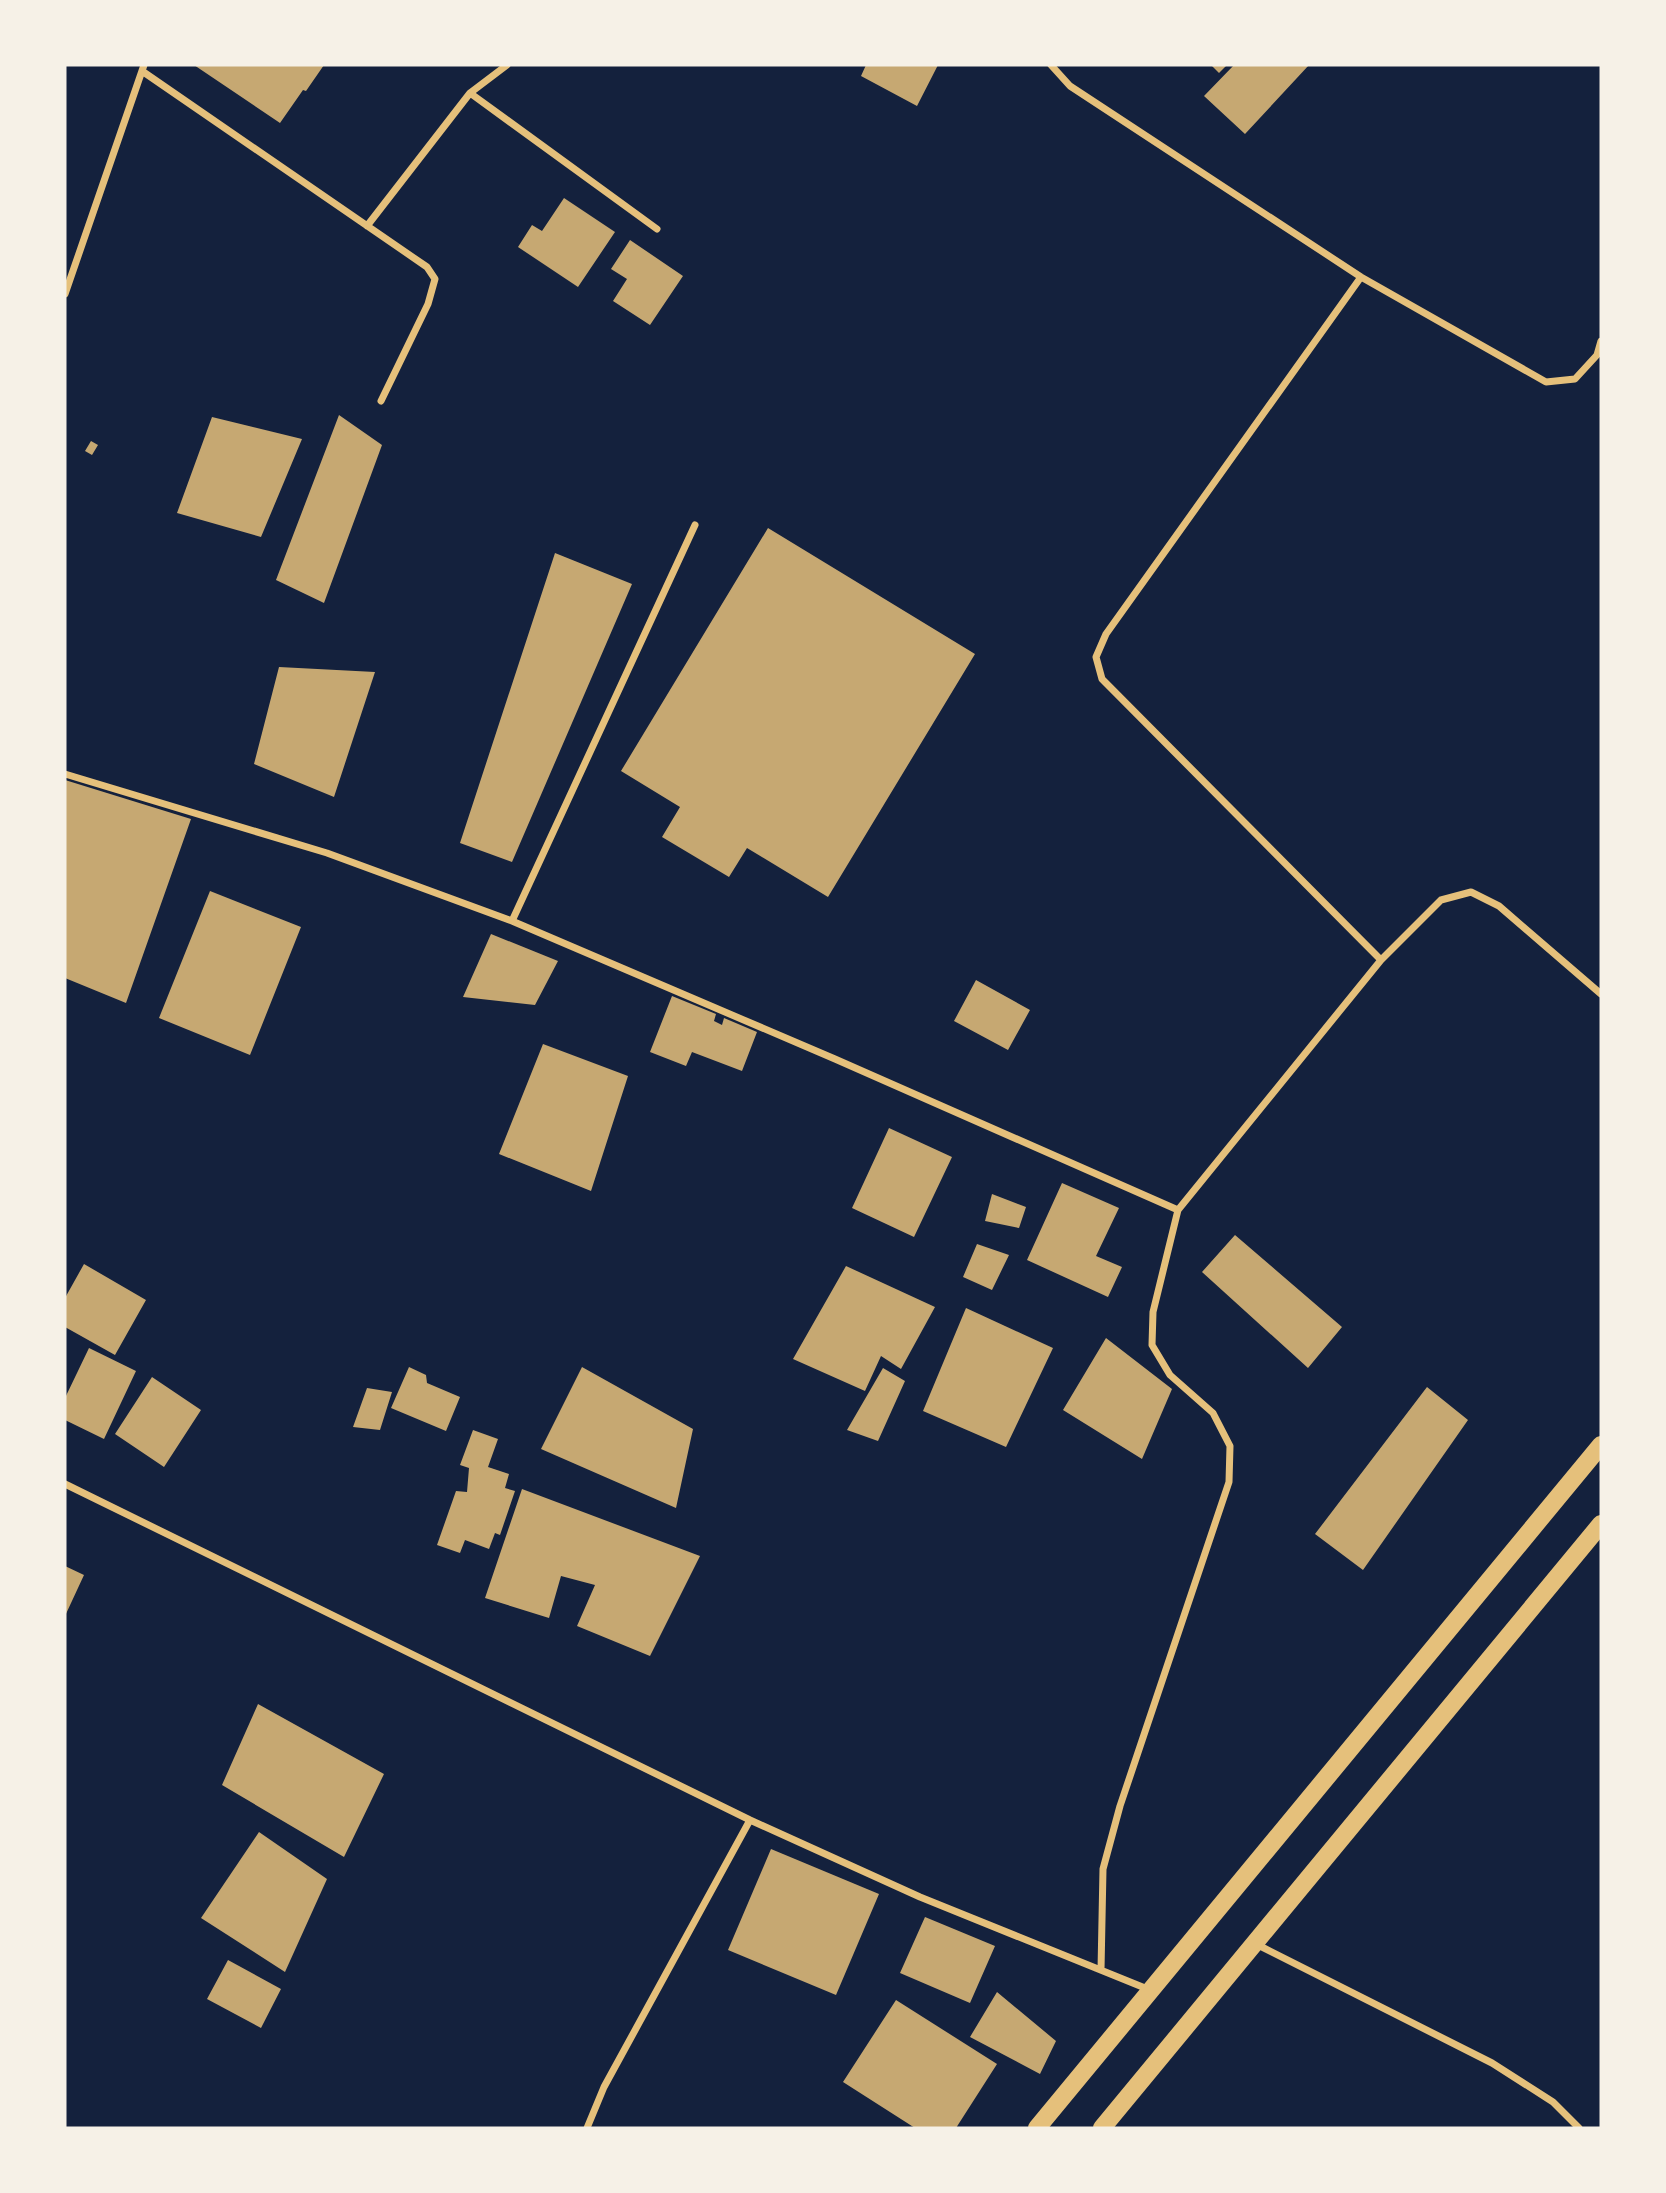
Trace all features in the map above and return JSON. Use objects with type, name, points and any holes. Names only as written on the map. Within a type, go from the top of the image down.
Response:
[{"type":"main road","points":[[1037,2128],[1601,1445]]},
{"type":"main road","points":[[1102,2128],[1601,1524]]},
{"type":"street","points":[[367,226],[470,93],[507,65]]},
{"type":"street","points":[[1051,65],[1070,86],[1361,277],[1546,382],[1575,379],[1597,355],[1601,341]]},
{"type":"street","points":[[65,294],[143,68],[427,267],[435,279],[428,304],[381,401]]},
{"type":"street","points":[[470,93],[657,229]]},
{"type":"street","points":[[1361,277],[1106,634],[1096,657],[1102,679],[1381,960]]},
{"type":"street","points":[[512,921],[695,525]]},
{"type":"street","points":[[65,774],[327,853],[512,921],[1178,1210]]},
{"type":"street","points":[[1101,1970],[1103,1869],[1124,1793],[1228,1482],[1230,1446],[1213,1413],[1170,1375],[1152,1345],[1153,1312],[1178,1210],[1381,960],[1441,900],[1471,892],[1499,906],[1601,994]]},
{"type":"street","points":[[65,1484],[750,1820],[920,1897],[1151,1990]]},
{"type":"street","points":[[587,2128],[604,2087],[750,1820]]},
{"type":"street","points":[[1255,1944],[1492,2063],[1553,2102],[1579,2128]]},
{"type":"building","points":[[194,65],[324,65],[280,123]]},
{"type":"building","points":[[866,65],[938,65],[917,106],[861,76]]},
{"type":"building","points":[[1211,65],[1227,65],[1219,73]]},
{"type":"building","points":[[1234,65],[1309,65],[1245,134],[1204,96]]},
{"type":"building","points":[[564,198],[615,232],[578,287],[518,247],[532,225],[542,231]]},
{"type":"building","points":[[630,240],[683,276],[650,325],[613,301],[627,279],[611,269]]},
{"type":"building","points":[[339,415],[382,445],[324,603],[276,580]]},
{"type":"building","points":[[212,417],[302,439],[261,537],[177,513]]},
{"type":"building","points":[[91,441],[98,445],[92,455],[85,451]]},
{"type":"building","points":[[768,528],[975,654],[828,897],[747,848],[729,877],[662,837],[680,807],[621,771]]},
{"type":"building","points":[[555,553],[632,584],[512,862],[460,843]]},
{"type":"building","points":[[279,667],[375,672],[334,797],[254,764]]},
{"type":"building","points":[[65,780],[191,819],[126,1003],[65,978]]},
{"type":"building","points":[[210,891],[301,927],[250,1055],[159,1018]]},
{"type":"building","points":[[491,934],[558,961],[535,1005],[463,997]]},
{"type":"building","points":[[976,980],[1030,1010],[1008,1050],[954,1021]]},
{"type":"building","points":[[672,996],[716,1014],[714,1021],[722,1025],[724,1018],[757,1032],[742,1071],[692,1052],[686,1066],[650,1052]]},
{"type":"building","points":[[543,1044],[628,1076],[591,1191],[499,1154]]},
{"type":"building","points":[[889,1128],[952,1157],[914,1237],[852,1208]]},
{"type":"building","points":[[1062,1183],[1119,1208],[1096,1256],[1122,1267],[1108,1297],[1027,1260]]},
{"type":"building","points":[[992,1194],[1026,1207],[1019,1228],[985,1221]]},
{"type":"building","points":[[1235,1235],[1342,1327],[1308,1368],[1202,1272]]},
{"type":"building","points":[[977,1244],[1009,1255],[992,1290],[963,1277]]},
{"type":"building","points":[[84,1264],[146,1300],[115,1355],[65,1327],[65,1298]]},
{"type":"building","points":[[846,1266],[935,1307],[901,1369],[881,1356],[865,1391],[793,1359]]},
{"type":"building","points":[[966,1308],[1053,1348],[1006,1447],[923,1411]]},
{"type":"building","points":[[1106,1338],[1172,1389],[1142,1459],[1063,1410]]},
{"type":"building","points":[[89,1348],[136,1371],[104,1439],[65,1420],[65,1398]]},
{"type":"building","points":[[409,1367],[426,1375],[427,1383],[460,1397],[446,1431],[391,1408]]},
{"type":"building","points":[[582,1367],[693,1429],[676,1508],[541,1449]]},
{"type":"building","points":[[883,1368],[905,1381],[878,1441],[847,1430]]},
{"type":"building","points":[[152,1377],[201,1410],[164,1467],[115,1434]]},
{"type":"building","points":[[1427,1387],[1468,1420],[1363,1570],[1315,1534]]},
{"type":"building","points":[[367,1388],[392,1392],[380,1430],[353,1427]]},
{"type":"building","points":[[473,1430],[498,1439],[488,1467],[509,1474],[505,1488],[515,1491],[500,1535],[495,1533],[489,1549],[465,1540],[460,1553],[437,1545],[456,1491],[467,1492],[469,1468],[460,1465]]},
{"type":"building","points":[[522,1489],[700,1556],[650,1656],[577,1626],[595,1585],[561,1576],[549,1618],[485,1598]]},
{"type":"building","points":[[65,1566],[84,1575],[65,1616]]},
{"type":"building","points":[[258,1704],[384,1774],[344,1857],[222,1785]]},
{"type":"building","points":[[259,1832],[327,1879],[285,1972],[201,1918]]},
{"type":"building","points":[[771,1849],[879,1894],[836,1995],[728,1950]]},
{"type":"building","points":[[925,1917],[995,1946],[970,2003],[900,1973]]},
{"type":"building","points":[[228,1960],[281,1989],[261,2028],[207,1999]]},
{"type":"building","points":[[997,1992],[1056,2041],[1040,2074],[970,2037]]},
{"type":"building","points":[[896,2000],[997,2064],[956,2128],[915,2128],[843,2082]]}]
